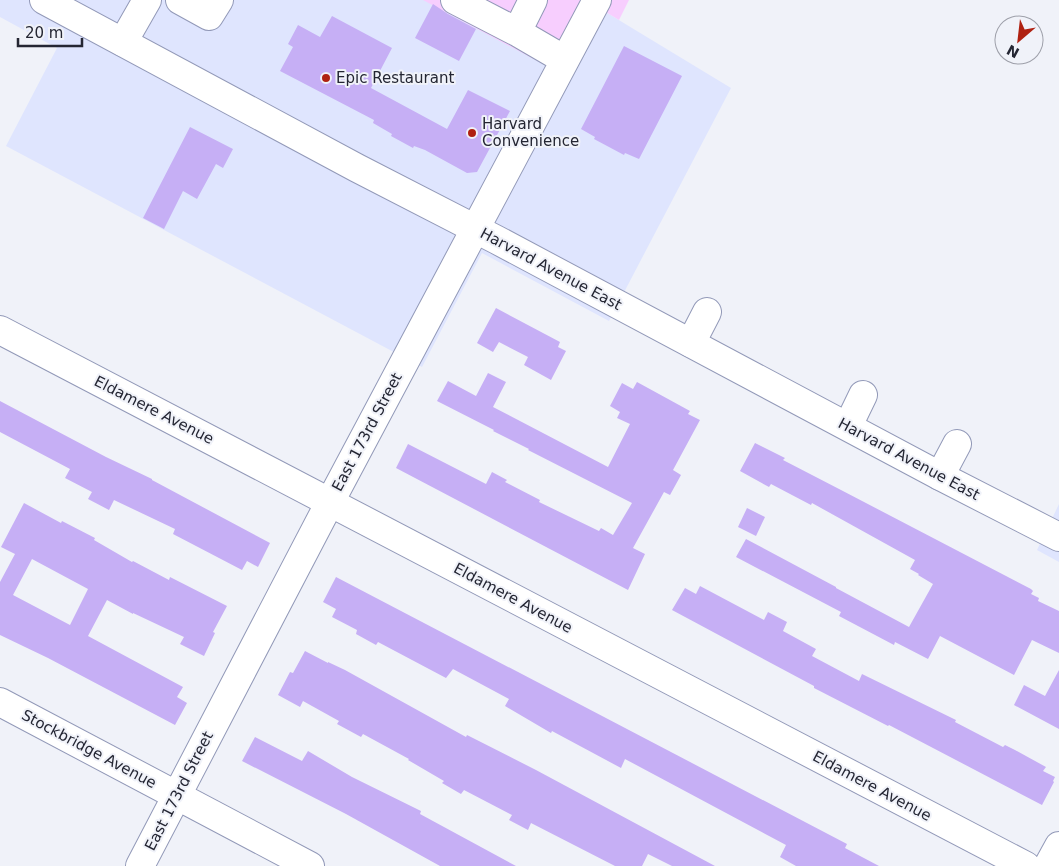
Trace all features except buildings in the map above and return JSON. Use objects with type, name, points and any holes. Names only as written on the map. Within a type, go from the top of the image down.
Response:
[{"type":"street","name":"Harvard Avenue East","points":[[44,0],[357,168],[476,229],[940,476],[1058,534]]},
{"type":"street","points":[[123,42],[147,0]]},
{"type":"street","points":[[180,0],[210,16],[218,0]]},
{"type":"street","points":[[455,0],[565,60]]},
{"type":"street","points":[[516,32],[533,0]]},
{"type":"street","name":"East 173rd Street","points":[[140,866],[330,502],[597,0]]},
{"type":"street","points":[[690,343],[707,312]]},
{"type":"street","name":"Eldamere Avenue","points":[[0,330],[1026,866]]},
{"type":"street","points":[[848,426],[863,395]]},
{"type":"street","points":[[940,476],[957,444]]},
{"type":"street","name":"Stockbridge Avenue","points":[[0,702],[310,866]]},
{"type":"street","points":[[1048,866],[1059,846]]},
{"type":"shaded area","points":[[0,0],[425,0],[594,5],[731,88],[609,321],[482,253],[422,367],[6,146],[57,48],[0,17]]},
{"type":"shaded area","points":[[423,0],[629,0],[619,20],[594,5],[558,72]]},
{"type":"shaded area","points":[[1059,504],[1059,562],[1037,550]]},
{"type":"place","name":"Epic Restaurant","points":[[326,78]]},
{"type":"place","name":"Harvard Convenience","points":[[472,133]]}]
